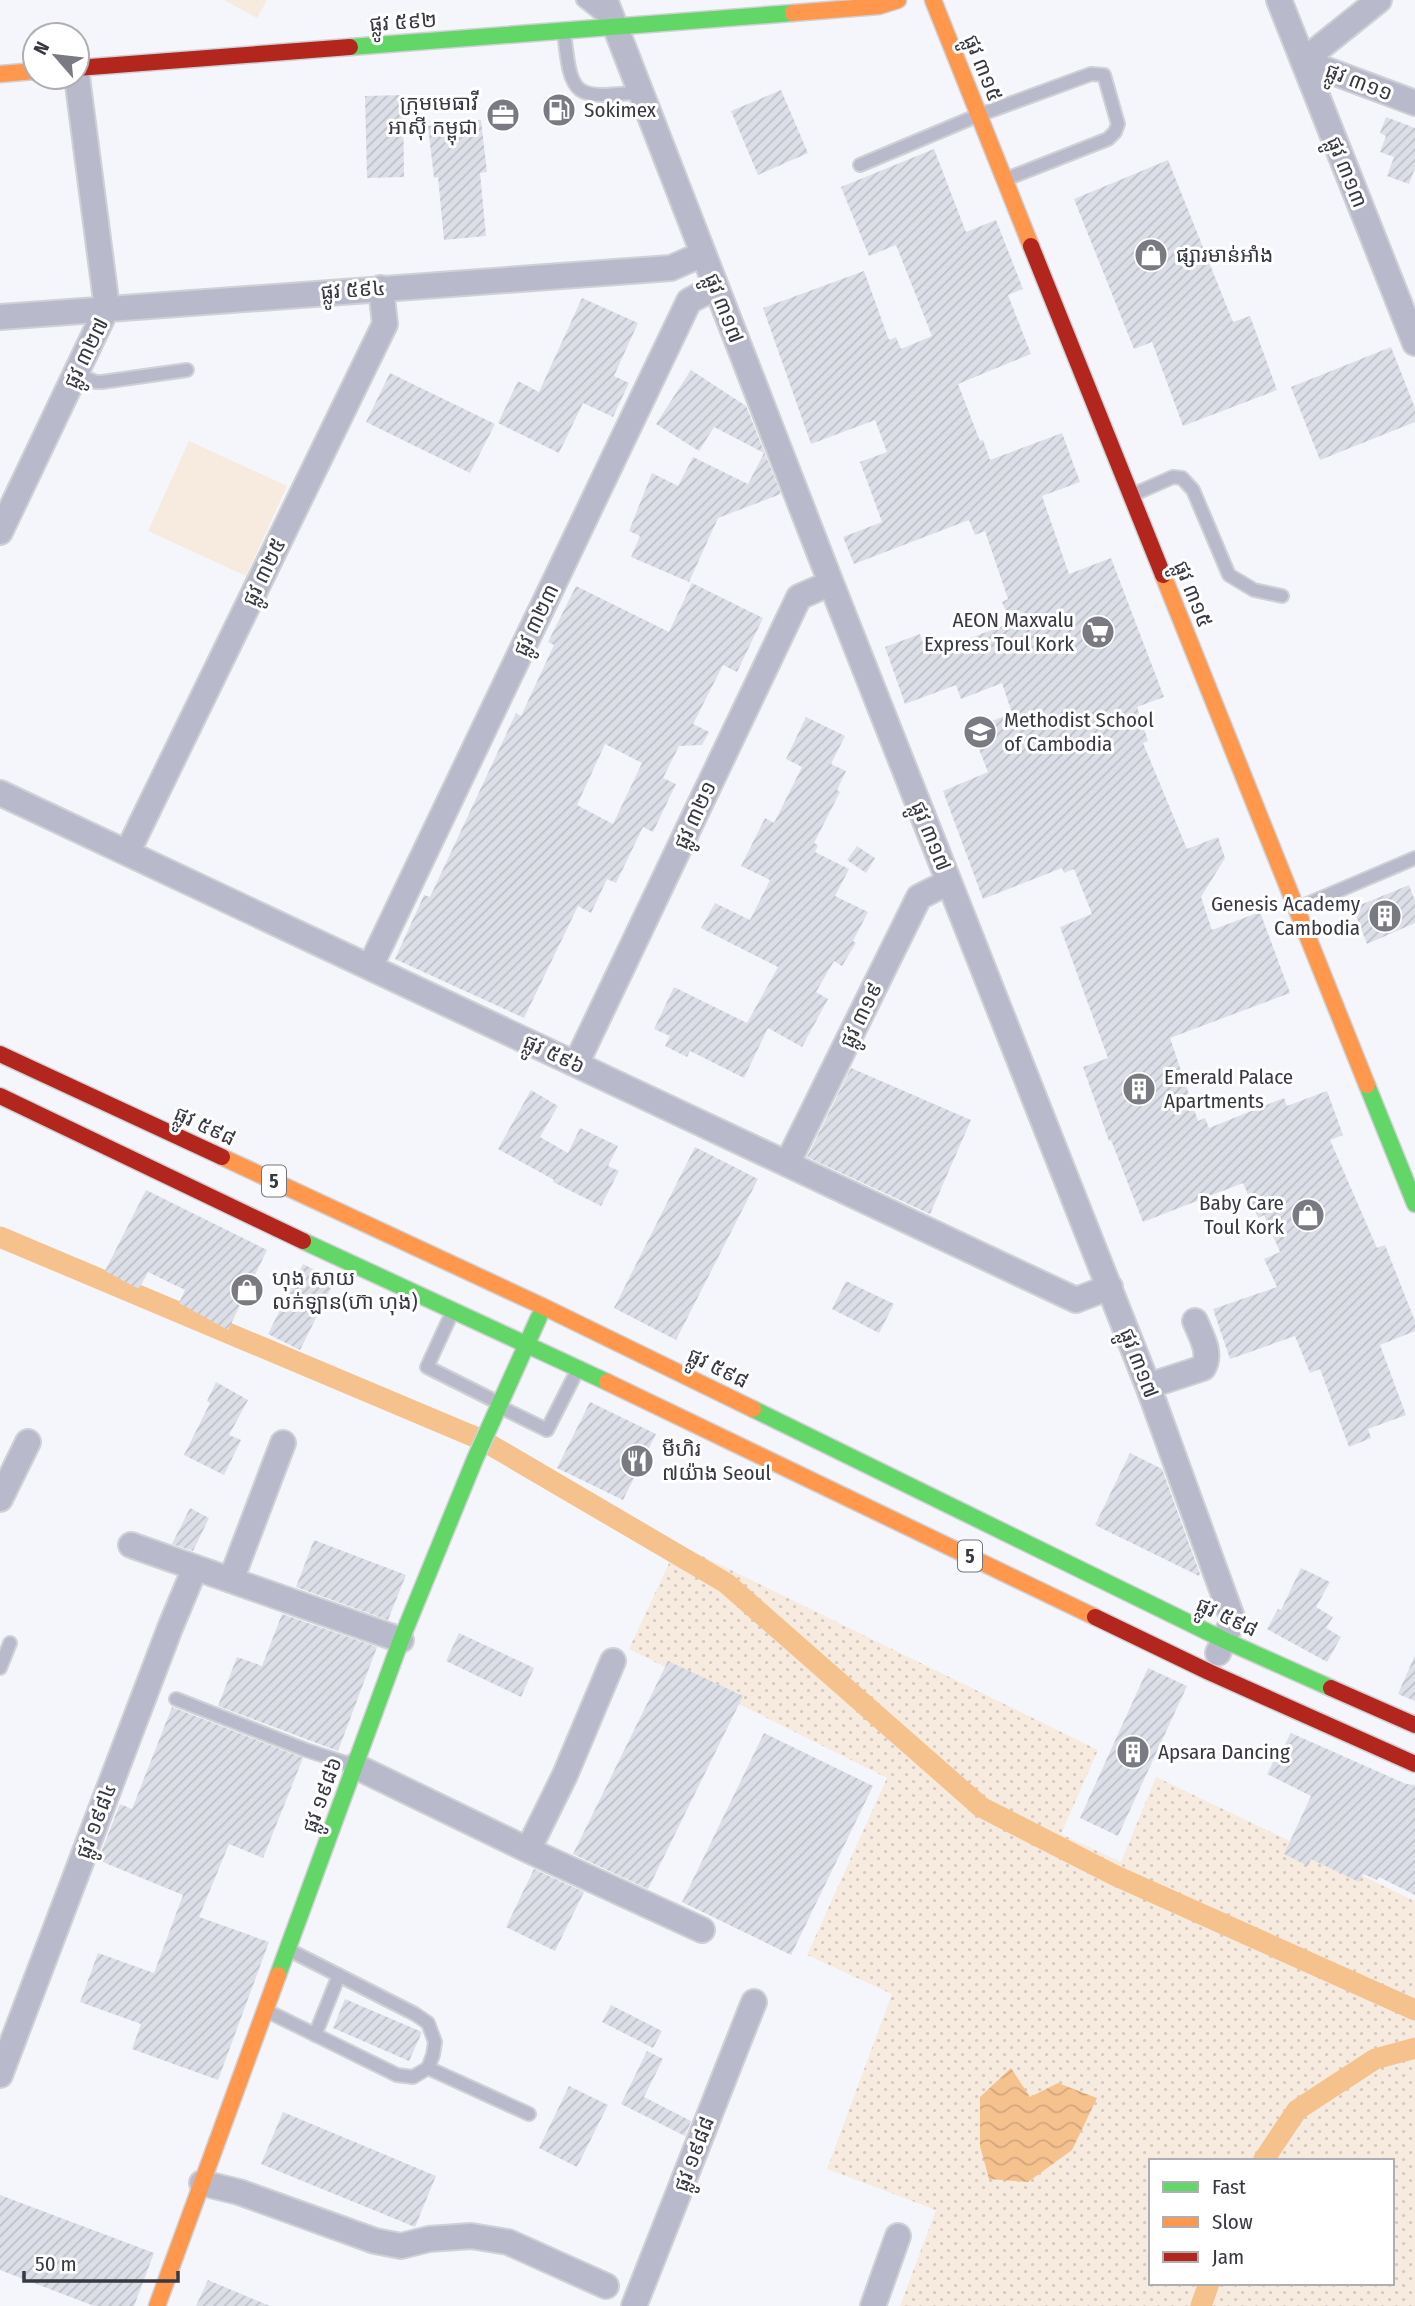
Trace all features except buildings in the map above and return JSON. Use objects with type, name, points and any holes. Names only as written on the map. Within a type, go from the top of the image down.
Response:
[{"type":"main road","name":"ផ្លូវ ៥៩២","points":[[91,67],[879,6],[898,0]]},
{"type":"main road","name":"ផ្លូវ ៣១៥","points":[[933,0],[1415,1204]]},
{"type":"main road","points":[[0,74],[21,72]]},
{"type":"main road","name":"ផ្លូវ ៥៩៨","points":[[0,1054],[544,1307],[738,1423],[1209,1672],[1415,1764]]},
{"type":"main road","name":"ផ្លូវ ៥៩៨","points":[[0,1096],[453,1312],[579,1368],[738,1423],[1415,1725]]},
{"type":"main road","name":"ផ្លូវ ១៩៨៦","points":[[157,2306],[401,1640],[496,1410],[544,1307]]},
{"type":"street","name":"ផ្លូវ ៣១៧","points":[[605,0],[831,583],[1110,1287],[1233,1620],[1209,1672]]},
{"type":"street","name":"ផ្លូវ ៣១៣","points":[[1279,0],[1415,343]]},
{"type":"street","points":[[1304,61],[1379,0]]},
{"type":"street","name":"ផ្លូវ ៣១១","points":[[1304,61],[1415,103]]},
{"type":"street","name":"ផ្លូវ ៣២៧","points":[[0,532],[107,308],[79,91]]},
{"type":"street","name":"ផ្លូវ ៥៩៤","points":[[0,317],[671,268],[704,254]]},
{"type":"street","name":"ផ្លូវ ៣២៣","points":[[370,967],[689,301],[716,286]]},
{"type":"street","name":"ផ្លូវ ៣២៥","points":[[127,853],[385,324],[381,288]]},
{"type":"street","name":"ផ្លូវ ៣២១","points":[[576,1064],[799,597],[831,583]]},
{"type":"street","name":"ផ្លូវ ៥៩៦","points":[[0,793],[1076,1300],[1110,1287]]},
{"type":"street","name":"ផ្លូវ ៣១៩","points":[[787,1164],[919,897],[949,882]]},
{"type":"street","points":[[1148,1386],[1203,1368],[1207,1361],[1206,1352],[1195,1321]]},
{"type":"street","points":[[0,1499],[28,1442]]},
{"type":"street","points":[[231,1580],[283,1443]]},
{"type":"street","points":[[131,1545],[401,1640]]},
{"type":"street","name":"ផ្លូវ ១៩៨៤","points":[[0,2075],[195,1568]]},
{"type":"street","points":[[528,1850],[565,1775],[613,1661]]},
{"type":"street","points":[[355,1766],[702,1930]]},
{"type":"street","name":"ផ្លូវ ១៩៨៨","points":[[634,2306],[754,2001]]},
{"type":"street","points":[[202,2183],[239,2192],[375,2241],[401,2246],[429,2239],[471,2236],[508,2242],[606,2286]]},
{"type":"street","points":[[873,2306],[898,2236]]},
{"type":"lane","points":[[583,0],[616,27]]},
{"type":"lane","points":[[564,31],[568,75],[579,90],[587,95],[604,96],[641,92]]},
{"type":"lane","points":[[860,166],[979,115],[1091,74],[1104,75],[1118,124],[1115,132],[1108,139],[1005,180]]},
{"type":"lane","points":[[76,374],[102,382],[187,370]]},
{"type":"lane","points":[[1131,496],[1173,477],[1182,478],[1193,489],[1230,575],[1254,590],[1282,596]]},
{"type":"lane","points":[[1296,908],[1415,858]]},
{"type":"lane","points":[[453,1312],[427,1367],[496,1410],[547,1430],[579,1368]]},
{"type":"lane","points":[[0,1668],[10,1643]]},
{"type":"lane","points":[[176,1699],[306,1750],[355,1766]]},
{"type":"lane","points":[[265,2010],[397,2075],[414,2077],[428,2068],[433,2055],[435,2042],[428,2024],[415,2014],[288,1949]]},
{"type":"lane","points":[[315,2035],[339,1975]]},
{"type":"lane","points":[[428,2068],[529,2114]]},
{"type":"shaded area","points":[[224,0],[267,0],[257,18]]},
{"type":"shaded area","points":[[189,441],[287,486],[246,576],[148,531]]},
{"type":"shaded area","points":[[678,1544],[1098,1750],[1061,1834],[1121,1862],[1156,1777],[1415,1901],[1415,2306],[900,2306],[936,2210],[827,2169],[892,1994],[807,1955],[887,1778],[629,1649]]},
{"type":"water","points":[[1011,2068],[1030,2097],[1058,2083],[1097,2098],[1072,2150],[1028,2182],[989,2179],[980,2146],[980,2097]]},
{"type":"waterway","points":[[0,1237],[482,1440],[726,1583],[981,1807],[1114,1875],[1415,2010]]},
{"type":"waterway","points":[[1264,2159],[1297,2110],[1375,2059],[1415,2048]]},
{"type":"waterway","points":[[1201,2306],[1208,2285]]},
{"type":"traffic: fast","points":[[350,47],[793,13]]},
{"type":"traffic: fast","points":[[1367,1085],[1415,1204]]},
{"type":"traffic: fast","points":[[303,1241],[607,1382]]},
{"type":"traffic: fast","points":[[278,1975],[401,1640],[475,1459],[539,1317]]},
{"type":"traffic: fast","points":[[753,1409],[1224,1640],[1331,1688]]},
{"type":"traffic: slow","points":[[793,13],[879,6],[898,0]]},
{"type":"traffic: slow","points":[[933,0],[1031,246]]},
{"type":"traffic: slow","points":[[0,74],[21,72]]},
{"type":"traffic: slow","points":[[1163,575],[1367,1085]]},
{"type":"traffic: slow","points":[[222,1157],[544,1307],[753,1409]]},
{"type":"traffic: slow","points":[[607,1382],[1095,1617]]},
{"type":"traffic: slow","points":[[157,2306],[278,1975]]},
{"type":"traffic: jam","points":[[91,67],[350,47]]},
{"type":"traffic: jam","points":[[1031,246],[1163,575]]},
{"type":"traffic: jam","points":[[0,1054],[222,1157]]},
{"type":"traffic: jam","points":[[0,1096],[303,1241]]},
{"type":"traffic: jam","points":[[1095,1617],[1209,1672],[1415,1764]]},
{"type":"traffic: jam","points":[[1331,1688],[1415,1725]]},
{"type":"place","name":"Sokimex","points":[[559,110]]},
{"type":"place","name":"ក្រុមមេធាវី អាស៊ី កម្ពុជា","points":[[503,115]]},
{"type":"place","name":"ផ្សារមាន់អាំង","points":[[1151,255]]},
{"type":"place","name":"AEON Maxvalu Express Toul Kork","points":[[1098,632]]},
{"type":"place","name":"Methodist School of Cambodia","points":[[980,732]]},
{"type":"place","name":"Genesis Academy Cambodia","points":[[1385,916]]},
{"type":"place","name":"Emerald Palace Apartments","points":[[1139,1089]]},
{"type":"place","name":"Baby Care Toul Kork","points":[[1308,1215]]},
{"type":"place","name":"ហុង សាយ លក់ឡាន(ហ៊ា ហុង)","points":[[247,1290]]},
{"type":"place","name":"មីហិរ ៧យ៉ាង Seoul","points":[[637,1461]]},
{"type":"place","name":"Apsara Dancing","points":[[1133,1752]]}]
